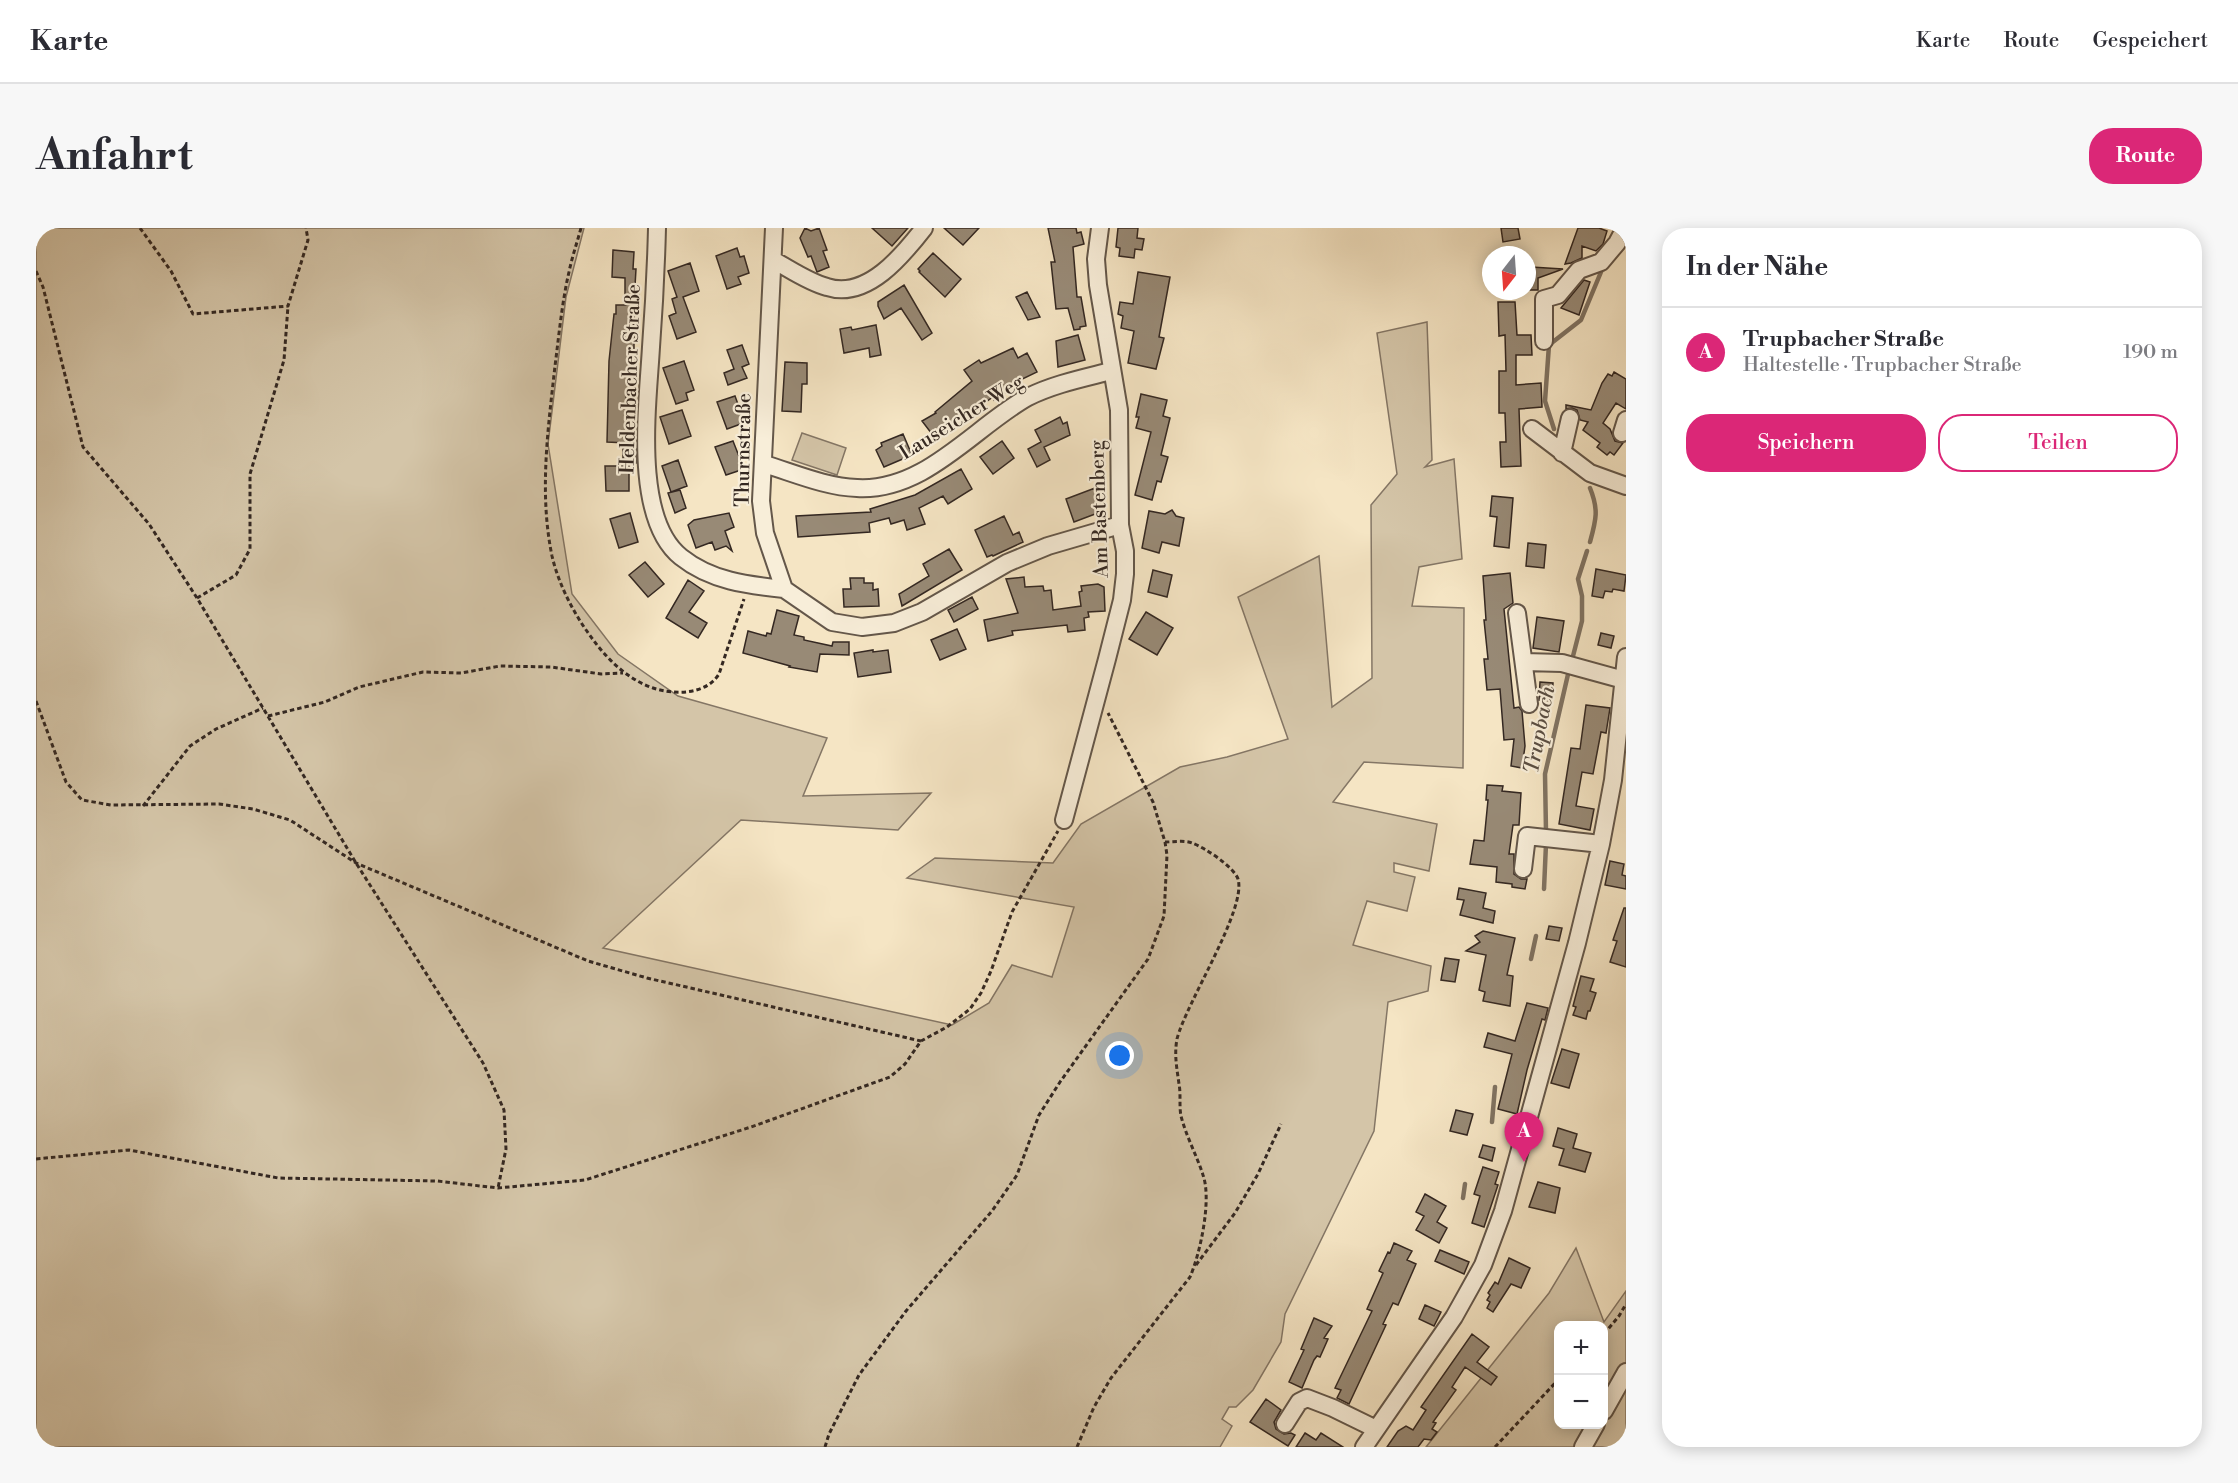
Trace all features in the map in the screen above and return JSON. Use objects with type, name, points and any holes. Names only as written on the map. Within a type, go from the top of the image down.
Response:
[{"type":"street","name":"Heldenbacher Straße","points":[[657,228],[647,459],[654,512],[665,538],[679,556],[696,568],[718,578],[748,585],[784,589]]},
{"type":"street","name":"Thurnstraße","points":[[774,228],[761,501],[765,533],[784,589]]},
{"type":"street","points":[[773,260],[828,288],[844,290],[859,287],[879,275],[924,228]]},
{"type":"street","name":"Am Bastenberg","points":[[1064,820],[1122,600],[1125,574],[1125,551],[1120,525],[1119,410],[1111,371],[1096,259],[1100,228]]},
{"type":"street","points":[[1544,341],[1544,299],[1558,295],[1578,270],[1601,262],[1617,243],[1625,228]]},
{"type":"street","name":"Lauseicher Weg","points":[[764,464],[824,482],[857,489],[886,486],[923,470],[1005,411],[1031,396],[1071,381],[1111,371]]},
{"type":"street","points":[[1562,453],[1570,418]]},
{"type":"street","points":[[1532,429],[1590,473],[1626,486]]},
{"type":"street","points":[[784,589],[831,622],[862,627],[894,623],[922,612],[1007,563],[1048,546],[1120,525]]},
{"type":"street","points":[[1517,613],[1529,704]]},
{"type":"street","points":[[1364,1447],[1454,1317],[1483,1265],[1503,1211],[1577,944],[1601,844],[1613,780],[1626,657]]},
{"type":"street","points":[[1524,662],[1568,664],[1623,680]]},
{"type":"street","points":[[1523,869],[1527,836],[1601,844]]},
{"type":"street","points":[[1608,1404],[1626,1372]]},
{"type":"street","points":[[1285,1424],[1299,1402],[1307,1398],[1376,1429]]},
{"type":"street","points":[[1583,1447],[1594,1429]]},
{"type":"path","points":[[140,228],[171,271],[193,314],[288,306]]},
{"type":"path","points":[[197,598],[236,575],[250,549],[250,474],[284,360],[288,306],[308,240],[306,228]]},
{"type":"path","points":[[581,228],[568,275],[550,405],[545,468],[546,519],[553,558],[566,596],[583,627],[603,654],[625,673],[649,686],[671,691],[697,690],[709,686],[719,674],[748,585]]},
{"type":"path","points":[[36,271],[43,287],[83,447],[149,524],[197,598],[356,863],[483,1063],[504,1110],[506,1149],[498,1188]]},
{"type":"path","points":[[268,716],[325,702],[359,687],[423,672],[461,673],[500,666],[541,667],[601,674],[625,673]]},
{"type":"path","points":[[825,1447],[828,1434],[859,1375],[906,1311],[992,1211],[1017,1175],[1039,1115],[1148,959],[1164,916],[1167,855],[1165,842],[1153,802],[1098,693]]},
{"type":"path","points":[[36,701],[66,782],[82,800],[111,805],[219,804],[253,809],[290,820],[356,863],[588,961],[647,978],[921,1041]]},
{"type":"path","points":[[143,806],[190,746],[216,729],[263,708]]},
{"type":"path","points":[[36,1159],[129,1150],[278,1178],[436,1181],[498,1188],[585,1180],[829,1100],[890,1077],[905,1064],[921,1041],[947,1027],[970,1009],[981,993],[991,971],[1012,912],[1064,820]]},
{"type":"path","points":[[1077,1447],[1094,1407],[1111,1378],[1190,1277],[1195,1266],[1208,1204],[1204,1178],[1182,1116],[1175,1060],[1178,1038],[1227,927],[1238,899],[1239,888],[1235,873],[1202,848],[1192,843],[1165,842]]},
{"type":"path","points":[[1195,1266],[1235,1214],[1258,1174],[1281,1124]]},
{"type":"path","points":[[1608,1329],[1626,1304]]},
{"type":"path","points":[[1495,1447],[1554,1384]]},
{"type":"shaded area","points":[[36,228],[584,228],[566,297],[548,444],[572,594],[618,654],[678,696],[827,738],[803,796],[931,793],[898,830],[741,820],[603,948],[952,1025],[989,1003],[1012,965],[1052,977],[1074,907],[907,878],[935,858],[1053,863],[1081,824],[1180,767],[1227,757],[1288,739],[1238,597],[1319,556],[1332,707],[1372,678],[1371,505],[1397,474],[1377,333],[1427,322],[1432,460],[1425,467],[1454,459],[1462,559],[1419,567],[1412,606],[1464,608],[1463,768],[1364,762],[1333,802],[1437,824],[1429,871],[1394,863],[1394,872],[1415,877],[1407,911],[1367,901],[1353,945],[1431,966],[1428,991],[1388,1002],[1374,1131],[1285,1314],[1281,1342],[1253,1390],[1236,1407],[1229,1407],[1222,1419],[1232,1426],[1220,1447],[36,1447]]},
{"type":"shaded area","points":[[802,433],[846,448],[837,475],[792,460]]},
{"type":"shaded area","points":[[1576,1248],[1604,1321],[1554,1321],[1554,1429],[1608,1429],[1608,1321],[1605,1321],[1626,1291],[1626,1447],[1426,1447],[1549,1293]]},
{"type":"building","points":[[805,228],[811,231],[819,228],[827,250],[823,251],[829,267],[817,272],[800,238]]},
{"type":"building","points":[[872,228],[908,228],[892,246]]},
{"type":"building","points":[[944,228],[979,228],[963,245]]},
{"type":"building","points":[[1048,228],[1076,228],[1077,233],[1081,232],[1084,244],[1073,247],[1077,297],[1081,297],[1086,326],[1080,329],[1074,330],[1068,308],[1056,309],[1051,262],[1055,262]]},
{"type":"building","points":[[1118,228],[1138,228],[1137,238],[1144,239],[1142,250],[1135,249],[1134,258],[1119,256],[1120,248],[1116,247]]},
{"type":"building","points":[[1501,228],[1518,228],[1520,239],[1503,242]]},
{"type":"building","points":[[1578,228],[1599,228],[1607,231],[1603,244],[1596,251],[1582,246],[1582,258],[1565,264]]},
{"type":"building","points":[[737,248],[740,257],[744,256],[749,273],[738,277],[741,284],[727,289],[716,256]]},
{"type":"building","points":[[613,250],[634,252],[633,269],[636,269],[635,286],[638,286],[639,302],[625,303],[625,278],[612,277]]},
{"type":"building","points":[[933,253],[961,279],[945,297],[918,269]]},
{"type":"building","points":[[690,263],[699,291],[683,297],[696,332],[677,339],[669,316],[676,313],[672,299],[677,297],[668,271]]},
{"type":"building","points":[[1536,267],[1563,269],[1538,278],[1538,290],[1536,290]]},
{"type":"building","points":[[1138,272],[1170,277],[1159,337],[1164,338],[1156,369],[1128,363],[1134,331],[1121,328],[1123,316],[1118,314],[1120,302],[1133,304]]},
{"type":"building","points":[[1584,280],[1590,282],[1579,315],[1561,308]]},
{"type":"building","points":[[904,285],[932,333],[922,340],[901,308],[884,319],[878,306],[878,302]]},
{"type":"building","points":[[1027,292],[1040,317],[1028,320],[1016,297]]},
{"type":"building","points":[[1498,302],[1515,302],[1517,335],[1531,335],[1532,355],[1516,355],[1516,385],[1541,383],[1542,407],[1519,409],[1521,466],[1501,467],[1500,442],[1506,442],[1505,413],[1499,413],[1499,371],[1506,371],[1505,335],[1499,336]]},
{"type":"building","points":[[616,305],[634,305],[634,373],[630,373],[629,393],[626,393],[627,443],[607,442],[609,361]]},
{"type":"building","points":[[876,325],[881,355],[870,357],[869,348],[844,353],[840,329],[851,327],[852,330]]},
{"type":"building","points":[[1078,335],[1085,360],[1058,367],[1056,341]]},
{"type":"building","points":[[742,345],[749,364],[742,367],[747,378],[728,385],[724,373],[734,369],[727,350]]},
{"type":"building","points":[[1013,348],[1018,358],[1027,353],[1037,372],[1016,382],[1018,385],[994,400],[993,397],[935,438],[922,421],[936,413],[972,381],[964,370],[979,360],[981,363]]},
{"type":"building","points":[[684,361],[694,390],[686,393],[688,400],[676,404],[663,368]]},
{"type":"building","points":[[785,362],[807,363],[807,384],[802,384],[801,412],[782,411]]},
{"type":"building","points":[[1614,372],[1626,379],[1626,409],[1616,403],[1603,423],[1610,429],[1615,441],[1623,443],[1614,455],[1610,452],[1607,455],[1597,447],[1600,443],[1583,430],[1588,422],[1580,420],[1577,410],[1566,409],[1566,405],[1591,410],[1602,383],[1608,374],[1612,376]]},
{"type":"building","points":[[1141,394],[1167,400],[1163,416],[1170,418],[1161,455],[1168,457],[1161,482],[1157,481],[1152,500],[1135,495],[1151,432],[1136,428]]},
{"type":"building","points":[[735,396],[739,407],[743,406],[749,421],[727,429],[717,402]]},
{"type":"building","points":[[682,410],[691,436],[669,444],[660,417]]},
{"type":"building","points":[[1060,417],[1063,424],[1067,422],[1070,435],[1044,447],[1050,460],[1037,467],[1028,449],[1041,442],[1035,430]]},
{"type":"building","points":[[903,434],[912,455],[884,467],[876,450],[882,446],[881,443]]},
{"type":"building","points":[[733,441],[744,469],[726,475],[715,447]]},
{"type":"building","points":[[1002,441],[1014,458],[993,474],[980,457]]},
{"type":"building","points":[[623,449],[636,449],[636,463],[623,463]]},
{"type":"building","points":[[678,460],[687,486],[671,492],[662,466]]},
{"type":"building","points":[[605,466],[629,466],[629,491],[606,491]]},
{"type":"building","points":[[961,469],[972,489],[948,504],[943,496],[919,508],[925,524],[907,530],[904,520],[891,524],[889,518],[869,523],[870,532],[798,537],[796,516],[871,512],[870,509],[915,495]]},
{"type":"building","points":[[1095,488],[1103,511],[1074,522],[1066,499]]},
{"type":"building","points":[[680,490],[686,508],[675,513],[668,493]]},
{"type":"building","points":[[1492,496],[1513,498],[1509,548],[1494,546],[1497,517],[1490,516]]},
{"type":"building","points":[[1172,510],[1176,516],[1184,518],[1179,546],[1162,542],[1159,553],[1142,548],[1149,511],[1165,514]]},
{"type":"building","points":[[630,513],[638,542],[619,548],[610,519]]},
{"type":"building","points":[[729,513],[734,527],[725,531],[732,551],[726,546],[715,550],[712,542],[696,548],[688,525],[694,520]]},
{"type":"building","points":[[1004,516],[1013,535],[1019,532],[1023,542],[987,557],[975,530]]},
{"type":"building","points":[[1528,543],[1546,545],[1544,568],[1526,566]]},
{"type":"building","points":[[949,549],[962,570],[902,606],[899,594],[929,576],[923,564]]},
{"type":"building","points":[[645,562],[664,584],[648,597],[629,575]]},
{"type":"building","points":[[1596,569],[1626,575],[1624,591],[1613,589],[1612,592],[1605,591],[1603,598],[1592,596]]},
{"type":"building","points":[[1153,570],[1172,575],[1167,597],[1148,592]]},
{"type":"building","points":[[1510,573],[1513,603],[1504,609],[1514,708],[1519,707],[1522,711],[1525,746],[1522,768],[1511,766],[1514,739],[1504,740],[1500,689],[1487,690],[1484,659],[1488,659],[1483,576]]},
{"type":"building","points":[[1024,577],[1025,587],[1043,586],[1044,591],[1051,590],[1053,610],[1081,606],[1079,592],[1082,591],[1081,586],[1098,584],[1104,587],[1105,611],[1088,612],[1089,617],[1084,618],[1085,630],[1068,632],[1067,625],[1012,631],[1013,635],[988,641],[984,620],[1018,613],[1006,579]]},
{"type":"building","points":[[850,578],[864,578],[864,583],[873,583],[873,590],[878,589],[879,606],[844,607],[843,589],[851,589]]},
{"type":"building","points":[[688,580],[704,591],[689,612],[707,623],[698,638],[666,618]]},
{"type":"building","points":[[972,597],[978,609],[954,622],[948,610]]},
{"type":"building","points":[[777,610],[799,616],[794,635],[804,637],[804,640],[832,646],[833,642],[849,642],[849,655],[820,654],[817,672],[789,667],[743,653],[748,631],[766,636],[767,633],[771,634]]},
{"type":"building","points":[[1146,612],[1173,628],[1157,655],[1129,639]]},
{"type":"building","points":[[1537,617],[1564,621],[1559,652],[1533,648]]},
{"type":"building","points":[[957,629],[966,649],[940,660],[931,640]]},
{"type":"building","points":[[1601,633],[1614,636],[1611,648],[1598,645]]},
{"type":"building","points":[[873,650],[873,652],[888,650],[891,672],[858,677],[854,653]]},
{"type":"building","points":[[1540,682],[1553,683],[1552,701],[1539,700]]},
{"type":"building","points":[[1586,705],[1610,708],[1606,733],[1601,732],[1593,774],[1582,772],[1576,806],[1594,809],[1590,830],[1559,824],[1571,748],[1580,749]]},
{"type":"building","points":[[1487,785],[1503,786],[1502,791],[1521,793],[1519,825],[1513,825],[1509,854],[1514,854],[1514,874],[1521,879],[1527,879],[1525,889],[1512,887],[1512,884],[1496,882],[1497,867],[1470,864],[1474,840],[1484,841],[1488,800],[1486,800]]},
{"type":"building","points":[[1610,861],[1624,864],[1622,875],[1626,876],[1626,889],[1605,885]]},
{"type":"building","points":[[1459,888],[1486,893],[1483,908],[1495,911],[1493,923],[1460,915],[1464,900],[1457,899]]},
{"type":"building","points":[[1624,908],[1626,908],[1626,967],[1610,962],[1617,941],[1613,940]]},
{"type":"building","points":[[1549,926],[1562,928],[1559,941],[1546,939]]},
{"type":"building","points":[[1483,931],[1515,938],[1507,975],[1513,976],[1510,1006],[1483,1001],[1485,992],[1479,990],[1486,955],[1466,951],[1480,942],[1475,936]]},
{"type":"building","points":[[1445,958],[1459,960],[1455,982],[1441,980]]},
{"type":"building","points":[[1581,976],[1594,979],[1590,991],[1596,993],[1586,1019],[1573,1015],[1576,1007],[1573,1006]]},
{"type":"building","points":[[1527,1003],[1548,1008],[1545,1020],[1542,1019],[1527,1070],[1517,1114],[1498,1109],[1512,1054],[1484,1047],[1488,1033],[1515,1041]]},
{"type":"building","points":[[1562,1049],[1579,1054],[1569,1088],[1551,1083]]},
{"type":"building","points":[[1456,1110],[1473,1114],[1467,1135],[1450,1131]]},
{"type":"building","points":[[1558,1128],[1577,1134],[1573,1148],[1591,1153],[1585,1172],[1559,1165],[1564,1149],[1553,1146]]},
{"type":"building","points":[[1483,1145],[1495,1148],[1492,1161],[1479,1157]]},
{"type":"building","points":[[1483,1167],[1499,1172],[1495,1184],[1498,1185],[1484,1227],[1472,1223],[1480,1196],[1474,1194]]},
{"type":"building","points":[[1538,1182],[1560,1188],[1555,1213],[1529,1207]]},
{"type":"building","points":[[1425,1194],[1446,1206],[1437,1222],[1447,1228],[1439,1243],[1416,1230],[1424,1216],[1416,1212]]},
{"type":"building","points":[[1394,1243],[1412,1251],[1407,1260],[1416,1264],[1398,1305],[1393,1303],[1383,1324],[1386,1325],[1349,1404],[1337,1398],[1341,1390],[1335,1388],[1372,1311],[1367,1309],[1383,1273],[1379,1271]]},
{"type":"building","points":[[1440,1250],[1469,1262],[1464,1274],[1435,1261]]},
{"type":"building","points":[[1509,1258],[1530,1268],[1521,1288],[1511,1284],[1493,1312],[1487,1308],[1490,1302],[1487,1300],[1490,1295],[1488,1293],[1495,1282],[1498,1284]]},
{"type":"building","points":[[1425,1305],[1441,1312],[1434,1326],[1419,1319]]},
{"type":"building","points":[[1314,1318],[1332,1326],[1324,1338],[1328,1339],[1320,1357],[1317,1356],[1314,1360],[1302,1388],[1289,1382],[1304,1350],[1301,1349]]},
{"type":"building","points":[[1472,1334],[1489,1347],[1477,1362],[1497,1377],[1491,1385],[1465,1367],[1452,1387],[1456,1390],[1433,1422],[1436,1423],[1432,1429],[1437,1432],[1431,1440],[1424,1439],[1418,1447],[1387,1447],[1398,1431],[1406,1426],[1413,1430],[1426,1410],[1421,1407]]},
{"type":"building","points":[[1266,1399],[1281,1410],[1274,1422],[1276,1429],[1284,1434],[1295,1435],[1288,1446],[1250,1422]]},
{"type":"building","points":[[1305,1433],[1316,1440],[1321,1433],[1343,1447],[1296,1447]]},
{"type":"waterway","name":"Trupbach","points":[[1554,429],[1545,401],[1549,345],[1581,320],[1601,272]]},
{"type":"waterway","name":"Trupbach","points":[[1590,488],[1596,515],[1590,542]]},
{"type":"waterway","name":"Trupbach","points":[[1572,660],[1582,621],[1582,596],[1578,579],[1587,551]]},
{"type":"waterway","name":"Trupbach","points":[[1546,832],[1545,774],[1569,670]]},
{"type":"waterway","name":"Trupbach","points":[[1544,889],[1546,844]]},
{"type":"waterway","name":"Trupbach","points":[[1531,959],[1536,936]]},
{"type":"waterway","name":"Trupbach","points":[[1492,1122],[1495,1087]]},
{"type":"waterway","name":"Trupbach","points":[[1463,1198],[1465,1184]]},
{"type":"place","name":"Trupbacher Straße","points":[[1524,1162]]}]
